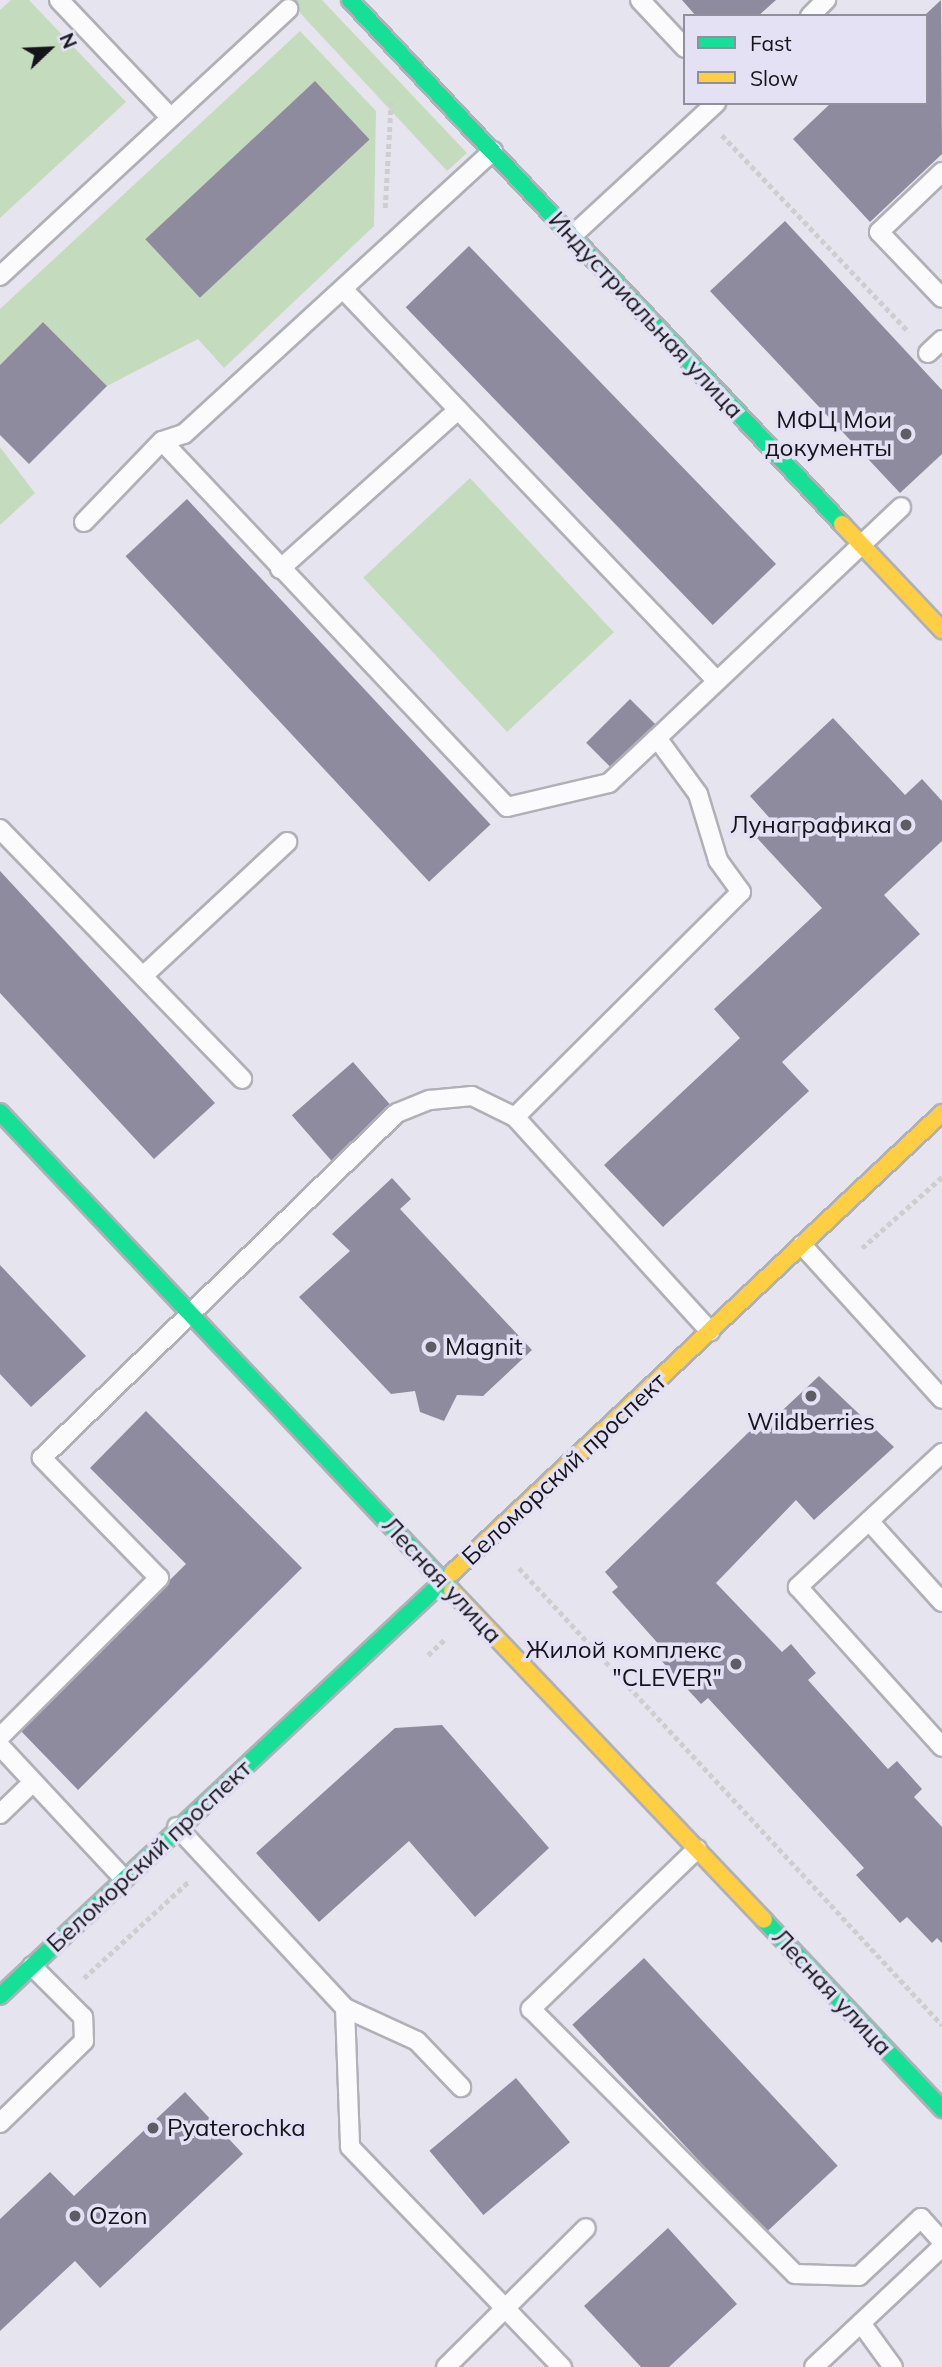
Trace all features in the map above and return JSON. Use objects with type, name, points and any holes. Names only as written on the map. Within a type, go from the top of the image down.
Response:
[{"type":"street","name":"Индустриальная улица","points":[[350,0],[942,630]]},
{"type":"street","name":"Лесная улица","points":[[0,1112],[942,2109]]},
{"type":"street","name":"Беломорский проспект","points":[[0,1996],[177,1827],[444,1582],[942,1113]]},
{"type":"lane","points":[[59,0],[170,117]]},
{"type":"lane","points":[[640,0],[683,46]]},
{"type":"lane","points":[[812,14],[827,0]]},
{"type":"lane","points":[[0,276],[288,9]]},
{"type":"lane","points":[[573,235],[710,109]]},
{"type":"lane","points":[[84,522],[162,441],[184,434],[493,151]]},
{"type":"lane","points":[[942,172],[878,232],[942,298]]},
{"type":"lane","points":[[343,289],[716,681]]},
{"type":"lane","points":[[928,353],[942,340]]},
{"type":"lane","points":[[280,569],[458,410]]},
{"type":"lane","points":[[162,441],[507,807],[609,783],[901,507]]},
{"type":"lane","points":[[515,1117],[741,892],[718,860],[698,794],[657,738]]},
{"type":"lane","points":[[0,829],[242,1079]]},
{"type":"lane","points":[[143,976],[287,842]]},
{"type":"lane","points":[[0,1737],[159,1578],[42,1458],[189,1312],[397,1113],[430,1100],[472,1096],[515,1117],[710,1331]]},
{"type":"lane","points":[[802,1245],[942,1399]]},
{"type":"lane","points":[[942,1453],[798,1587],[942,1747]]},
{"type":"lane","points":[[869,1521],[942,1602]]},
{"type":"lane","points":[[0,1746],[123,1878]]},
{"type":"lane","points":[[0,1814],[33,1782]]},
{"type":"lane","points":[[177,1827],[345,2008],[417,2041],[461,2087]]},
{"type":"lane","points":[[697,1850],[531,2009],[795,2274],[859,2276],[921,2218],[942,2241]]},
{"type":"lane","points":[[0,2123],[84,2041],[83,2017],[32,1966]]},
{"type":"lane","points":[[345,2008],[350,2147],[562,2367]]},
{"type":"lane","points":[[446,2367],[586,2228]]},
{"type":"lane","points":[[814,2367],[942,2247]]},
{"type":"lane","points":[[861,2323],[893,2367]]},
{"type":"path","points":[[382,255],[391,96]]},
{"type":"path","points":[[710,109],[928,353]]},
{"type":"path","points":[[519,1569],[942,2025]]},
{"type":"path","points":[[63,1997],[210,1862]]},
{"type":"green space","points":[[11,0],[29,0],[126,102],[0,218],[0,10]]},
{"type":"green space","points":[[288,0],[322,0],[467,153],[447,171]]},
{"type":"green space","points":[[300,31],[376,111],[374,226],[224,368],[198,339],[107,386],[43,322],[0,365],[0,309]]},
{"type":"green space","points":[[0,447],[35,493],[0,525]]},
{"type":"green space","points":[[470,478],[614,632],[507,732],[363,578]]},
{"type":"building","points":[[682,0],[776,0],[760,14],[694,14]]},
{"type":"building","points":[[941,0],[942,154],[870,222],[793,139],[829,105],[928,105],[926,14]]},
{"type":"building","points":[[315,81],[370,140],[200,298],[145,239]]},
{"type":"building","points":[[785,221],[942,390],[942,454],[900,493],[710,291]]},
{"type":"building","points":[[469,246],[776,564],[713,625],[406,307]]},
{"type":"building","points":[[43,322],[107,386],[29,464],[0,435],[0,365]]},
{"type":"building","points":[[187,499],[490,824],[429,882],[126,556]]},
{"type":"building","points":[[630,699],[657,726],[613,770],[586,743]]},
{"type":"building","points":[[833,718],[905,795],[922,779],[942,801],[942,841],[884,895],[920,934],[782,1062],[809,1091],[663,1227],[604,1165],[740,1038],[714,1009],[822,908],[757,838],[774,823],[750,796]]},
{"type":"building","points":[[0,871],[215,1103],[154,1159],[0,993]]},
{"type":"building","points":[[353,1062],[393,1108],[332,1161],[292,1115]]},
{"type":"building","points":[[392,1178],[411,1199],[400,1209],[532,1350],[483,1396],[457,1395],[444,1421],[420,1412],[415,1391],[391,1394],[299,1297],[350,1251],[332,1234]]},
{"type":"building","points":[[0,1265],[86,1356],[31,1407],[0,1374]]},
{"type":"building","name":"Жилой комплекс \"СLEVER\"","points":[[819,1376],[894,1447],[814,1520],[796,1500],[716,1583],[782,1652],[791,1644],[816,1673],[808,1680],[888,1769],[897,1761],[922,1789],[914,1797],[942,1827],[942,1943],[937,1938],[932,1943],[907,1917],[900,1923],[856,1875],[864,1868],[708,1698],[701,1704],[656,1655],[663,1649],[612,1592],[618,1587],[605,1572],[751,1430],[756,1435]]},
{"type":"building","points":[[146,1411],[302,1568],[78,1790],[19,1729],[186,1564],[90,1468]]},
{"type":"building","points":[[442,1725],[549,1848],[475,1917],[409,1841],[319,1922],[256,1853],[395,1728]]},
{"type":"building","points":[[644,1958],[838,2166],[766,2233],[572,2025]]},
{"type":"building","points":[[516,2078],[570,2142],[483,2215],[429,2151]]},
{"type":"building","points":[[185,2092],[243,2154],[100,2288],[75,2261],[0,2331],[0,2219],[50,2172],[74,2196]]},
{"type":"building","points":[[668,2228],[737,2304],[669,2367],[641,2367],[584,2306]]},
{"type":"traffic: fast","points":[[350,0],[842,524]]},
{"type":"traffic: fast","points":[[0,1112],[452,1591]]},
{"type":"traffic: fast","points":[[0,1996],[452,1573]]},
{"type":"traffic: fast","points":[[764,1920],[942,2109]]},
{"type":"traffic: slow","points":[[842,524],[942,630]]},
{"type":"traffic: slow","points":[[452,1573],[942,1113]]},
{"type":"traffic: slow","points":[[452,1591],[764,1920]]},
{"type":"place","name":"МФЦ Мои документы","points":[[906,434]]},
{"type":"place","name":"Лунаграфика","points":[[906,825]]},
{"type":"place","name":"Magnit","points":[[431,1347]]},
{"type":"place","name":"Wildberries","points":[[811,1396]]},
{"type":"place","name":"Жилой комплекс \"СLEVER\"","points":[[736,1664]]},
{"type":"place","name":"Pyaterochka","points":[[153,2128]]},
{"type":"place","name":"Ozon","points":[[75,2216]]}]
